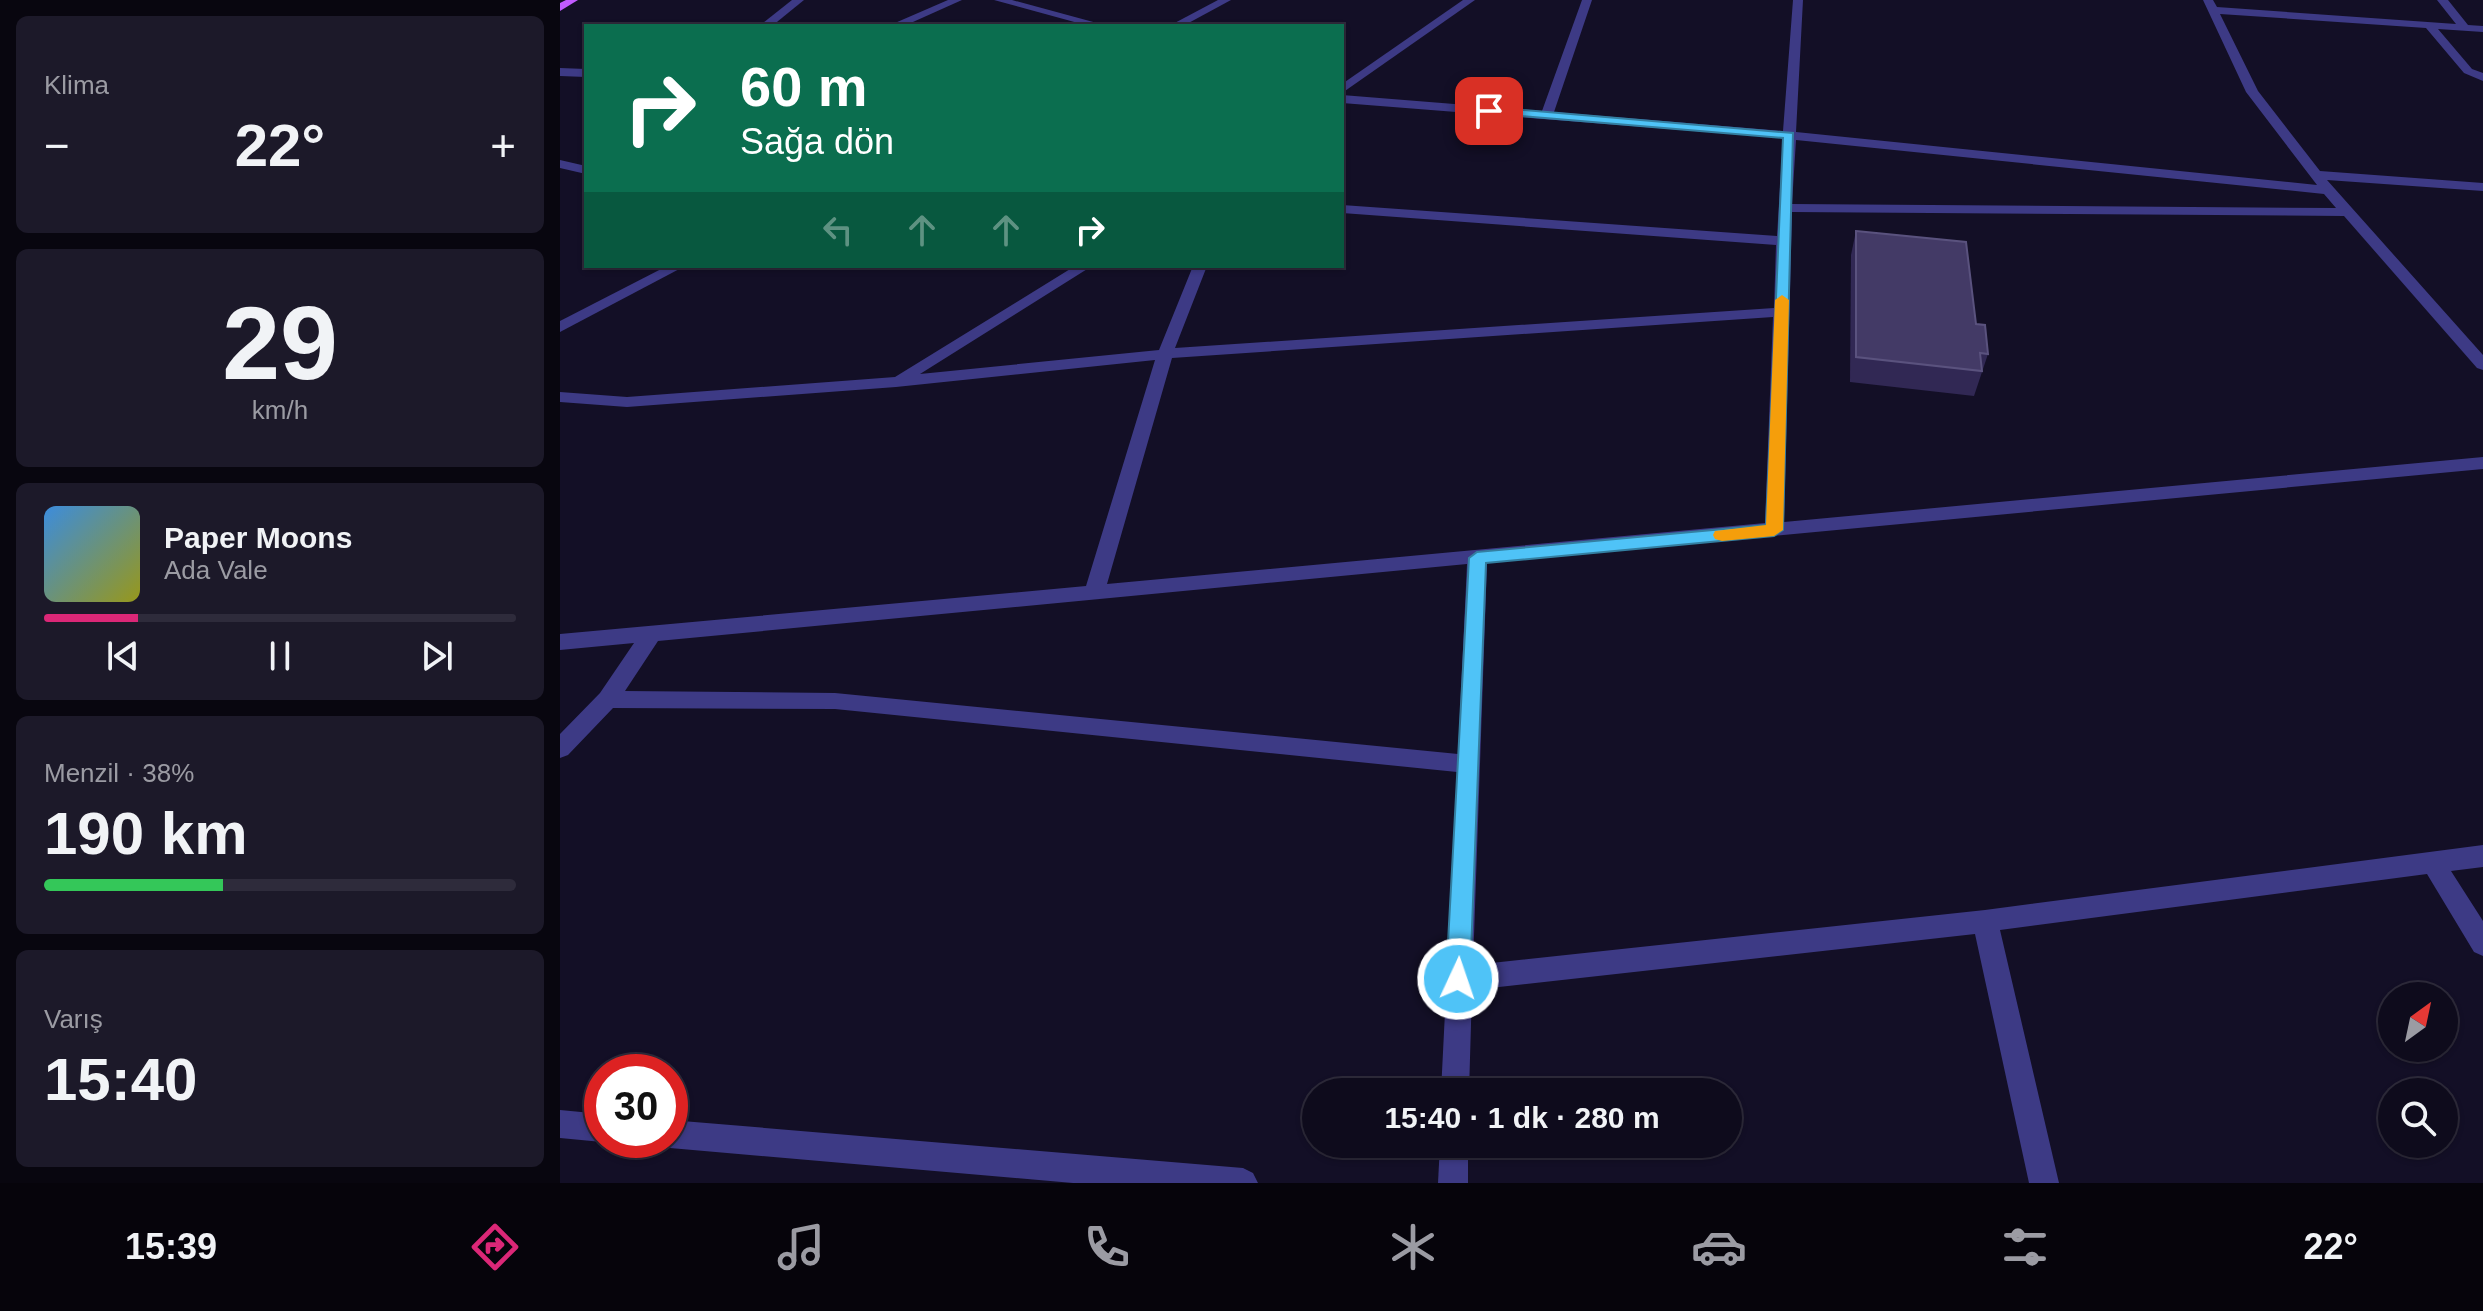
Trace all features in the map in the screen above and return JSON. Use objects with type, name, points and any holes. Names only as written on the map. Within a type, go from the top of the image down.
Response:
[{"type":"main road","points":[[560,8],[573,0]]},
{"type":"street","points":[[768,24],[799,0]]},
{"type":"street","points":[[899,24],[957,0]]},
{"type":"street","points":[[999,0],[1094,24]]},
{"type":"street","points":[[1179,24],[1226,0]]},
{"type":"street","points":[[1344,88],[1470,0]]},
{"type":"street","points":[[1547,116],[1587,0]]},
{"type":"street","points":[[1774,530],[1785,208],[1798,0]]},
{"type":"street","points":[[2442,0],[2465,28]]},
{"type":"street","points":[[2210,5],[2483,29]]},
{"type":"street","points":[[2210,5],[2252,92],[2328,190],[2483,365]]},
{"type":"street","points":[[2429,25],[2468,71],[2483,77]]},
{"type":"street","points":[[560,72],[584,73]]},
{"type":"street","points":[[1344,99],[1789,135],[2328,190]]},
{"type":"street","points":[[561,164],[584,155]]},
{"type":"street","points":[[561,164],[584,170]]},
{"type":"street","points":[[2316,175],[2483,187]]},
{"type":"street","points":[[1785,208],[2348,212]]},
{"type":"street","points":[[1344,209],[1784,241]]},
{"type":"street","points":[[560,327],[674,268]]},
{"type":"street","points":[[896,382],[1082,268]]},
{"type":"street","points":[[1094,594],[1165,354],[1199,268]]},
{"type":"street","points":[[560,397],[627,402],[896,382],[1165,354],[1782,312]]},
{"type":"street","points":[[560,642],[2483,463]]},
{"type":"street","points":[[1455,1078],[1477,558]]},
{"type":"street","points":[[560,749],[608,699],[650,636]]},
{"type":"street","points":[[608,699],[835,701],[1468,764]]},
{"type":"street","points":[[1458,979],[1985,921],[2483,856]]},
{"type":"street","points":[[2433,863],[2483,944]]},
{"type":"street","points":[[1985,921],[2044,1183]]},
{"type":"street","points":[[560,1124],[584,1126]]},
{"type":"street","points":[[688,1136],[1243,1183]]},
{"type":"street","points":[[1453,1183],[1454,1158]]},
{"type":"building","points":[[1856,231],[1966,242],[1976,324],[1985,325],[1988,354],[1980,353],[1982,371],[1856,357]]},
{"type":"slow traffic","points":[[1722,535],[1774,530],[1782,300]]},
{"type":"route","points":[[1458,979],[1477,558],[1774,530],[1789,135],[1489,111]]}]
